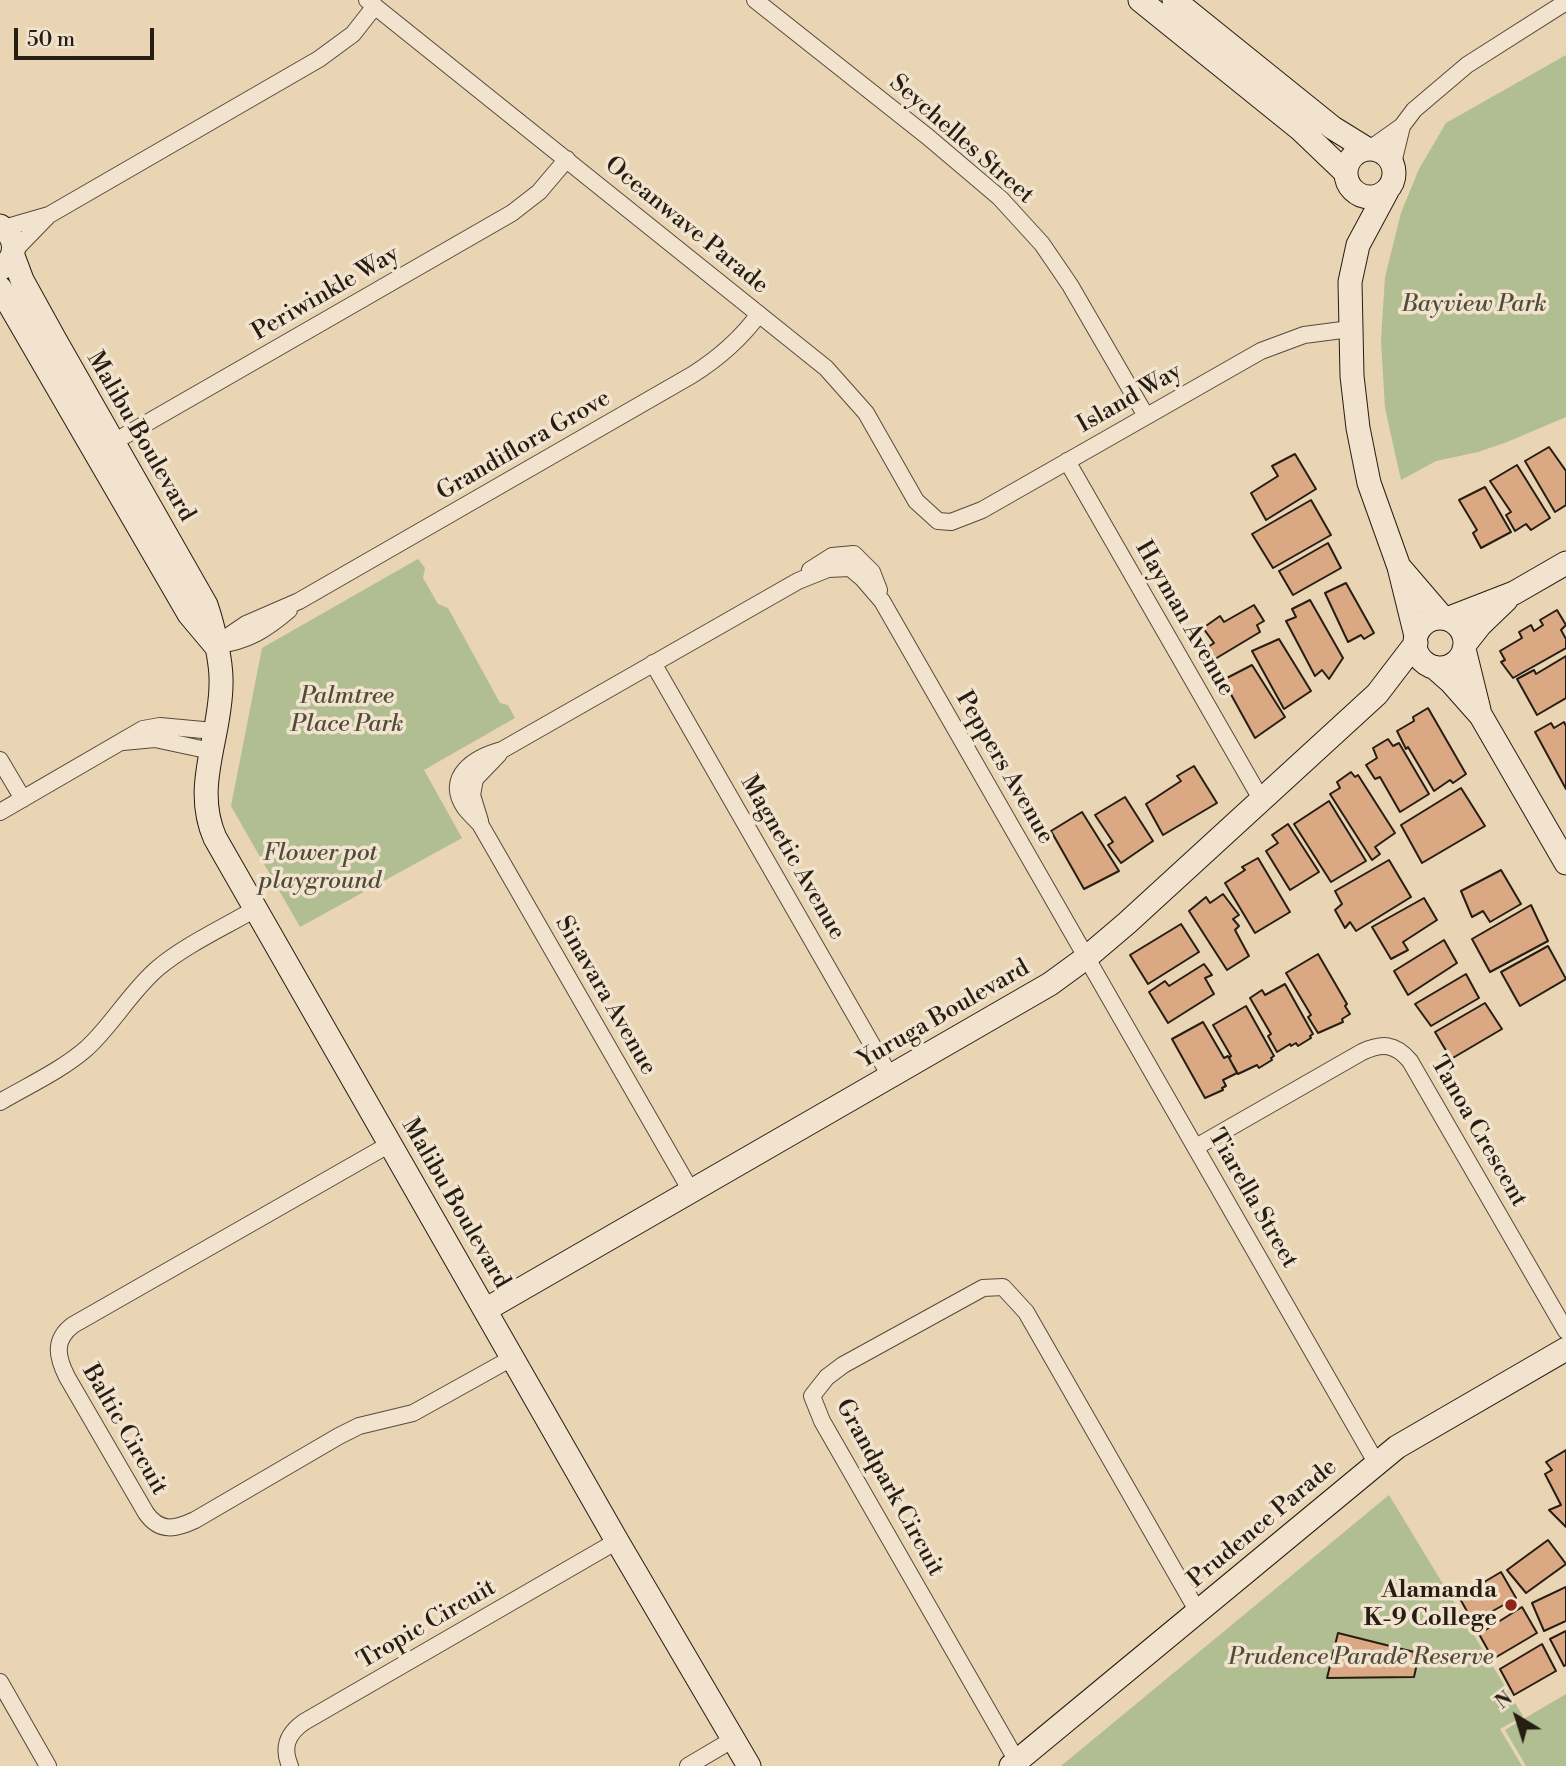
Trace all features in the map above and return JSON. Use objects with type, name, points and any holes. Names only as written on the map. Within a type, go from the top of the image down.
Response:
[{"type":"street","name":"Seychelles Street","points":[[755,0],[928,137],[1000,198],[1042,244],[1070,285],[1146,416]]},
{"type":"street","points":[[1140,0],[1177,7],[1333,128],[1369,148],[1384,153],[1393,163]]},
{"type":"street","points":[[1358,245],[1347,179],[1347,166],[1354,155],[1402,126],[1414,110],[1454,74],[1566,2]]},
{"type":"street","points":[[2,227],[48,215],[319,59],[353,34],[371,3]]},
{"type":"street","name":"Oceanwave Parade","points":[[371,3],[826,368],[857,401],[882,439],[916,501],[938,521]]},
{"type":"street","points":[[1177,7],[1300,129],[1359,195],[1381,195],[1387,191]]},
{"type":"street","points":[[1402,126],[1393,163],[1394,178],[1358,245],[1350,282],[1354,400],[1363,458],[1377,509],[1399,567],[1420,657],[1433,666],[1481,716],[1560,838],[1566,863]]},
{"type":"street","name":"Periwinkle Way","points":[[105,448],[512,213],[539,192],[567,159]]},
{"type":"street","points":[[9,259],[48,215]]},
{"type":"street","name":"Malibu Boulevard","points":[[2,227],[12,238],[9,259],[28,291],[189,614],[215,645],[221,684],[205,786],[206,814],[220,848],[749,1766]]},
{"type":"street","name":"Malibu Boulevard","points":[[0,288],[105,448]]},
{"type":"street","name":"Grandiflora Grove","points":[[215,645],[235,643],[269,627],[299,601],[692,375],[724,354],[747,331],[759,314]]},
{"type":"street","name":"Island Way","points":[[938,521],[951,522],[982,510],[1275,344],[1304,335],[1350,329]]},
{"type":"street","name":"Hayman Avenue","points":[[1067,461],[1262,799]]},
{"type":"street","name":"Peppers Avenue","points":[[653,663],[798,581],[852,561],[863,579],[883,601],[1087,957]]},
{"type":"street","points":[[1416,640],[1419,630],[1429,621],[1445,619],[1514,593],[1566,563]]},
{"type":"street","points":[[1399,567],[1445,619],[1461,628],[1481,716]]},
{"type":"street","points":[[1433,666],[1441,667],[1456,662],[1480,625],[1514,593]]},
{"type":"street","name":"Yuruga Boulevard","points":[[485,1310],[1045,988],[1087,957],[1377,694],[1416,640]]},
{"type":"street","name":"Sinavara Avenue","points":[[653,663],[502,750],[468,765],[461,800],[480,824],[691,1191]]},
{"type":"street","name":"Magnetic Avenue","points":[[653,663],[890,1076]]},
{"type":"street","name":"Yuruga Boulevard","points":[[1377,694],[1433,666]]},
{"type":"street","points":[[0,812],[122,742],[155,739],[212,741]]},
{"type":"street","points":[[0,760],[23,799]]},
{"type":"street","points":[[0,1102],[88,1047],[160,966],[255,909]]},
{"type":"street","name":"Tiarella Street","points":[[1087,957],[1377,1464]]},
{"type":"street","name":"Tanoa Crescent","points":[[1196,1147],[1362,1052],[1382,1045],[1394,1046],[1405,1054],[1416,1069],[1566,1331]]},
{"type":"street","name":"Baltic Circuit","points":[[390,1144],[67,1330],[59,1342],[58,1357],[79,1399],[146,1513],[154,1523],[169,1529],[195,1520],[359,1426],[413,1413],[512,1358]]},
{"type":"street","name":"Grandpark Circuit","points":[[1014,1763],[822,1421],[813,1396],[827,1377],[843,1365],[983,1288],[1003,1287],[1026,1312],[1198,1612]]},
{"type":"street","name":"Prudence Parade","points":[[1014,1763],[1409,1439],[1566,1349]]},
{"type":"street","name":"Tropic Circuit","points":[[290,1766],[285,1751],[288,1739],[296,1727],[617,1541]]},
{"type":"street","points":[[0,1682],[6,1707],[48,1766]]},
{"type":"street","points":[[688,1766],[733,1740]]},
{"type":"green space","name":"Bayview Park","points":[[1566,55],[1566,417],[1478,452],[1436,461],[1401,480],[1385,408],[1381,341],[1385,277],[1401,213],[1419,169],[1446,123]]},
{"type":"green space","name":"Palmtree Place Park","points":[[418,559],[425,568],[423,578],[438,604],[448,608],[500,703],[508,705],[515,718],[424,770],[462,838],[300,927],[231,806],[262,648]]},
{"type":"green space","name":"Prudence Parade Reserve","points":[[1389,1495],[1523,1716],[1500,1729],[1522,1766],[1061,1766]]},
{"type":"green space","points":[[1566,1694],[1566,1766],[1526,1766],[1505,1730]]},
{"type":"building","points":[[1549,447],[1566,471],[1566,505],[1555,512],[1525,461]]},
{"type":"building","points":[[1295,454],[1316,489],[1266,520],[1251,493],[1278,476],[1272,466]]},
{"type":"building","points":[[1517,465],[1550,518],[1531,530],[1526,524],[1515,531],[1506,515],[1511,512],[1490,481]]},
{"type":"building","points":[[1485,487],[1511,532],[1481,548],[1473,533],[1477,530],[1459,500]]},
{"type":"building","points":[[1311,500],[1331,535],[1273,568],[1252,534]]},
{"type":"building","points":[[1328,543],[1341,568],[1293,595],[1279,571]]},
{"type":"building","points":[[1346,583],[1374,633],[1364,639],[1361,635],[1348,642],[1325,593]]},
{"type":"building","points":[[1310,600],[1343,658],[1329,679],[1322,670],[1315,676],[1286,621],[1296,617],[1292,609]]},
{"type":"building","points":[[1254,605],[1264,621],[1257,625],[1260,632],[1215,659],[1208,647],[1214,643],[1203,628],[1220,616],[1224,622]]},
{"type":"building","points":[[1557,610],[1566,625],[1561,630],[1566,639],[1566,648],[1513,678],[1501,662],[1505,660],[1500,651],[1522,638],[1519,632],[1531,625],[1534,631],[1543,625],[1540,620]]},
{"type":"building","points":[[1279,639],[1311,691],[1284,709],[1252,651]]},
{"type":"building","points":[[1566,656],[1566,698],[1537,715],[1517,679],[1534,670],[1536,674]]},
{"type":"building","points":[[1252,665],[1285,717],[1255,738],[1223,680]]},
{"type":"building","points":[[1428,708],[1466,774],[1453,783],[1450,780],[1434,791],[1397,731]]},
{"type":"building","points":[[1564,722],[1566,789],[1535,732],[1551,723],[1554,728]]},
{"type":"building","points":[[1388,739],[1393,746],[1399,743],[1429,794],[1400,812],[1380,777],[1375,779],[1366,765],[1377,758],[1373,748]]},
{"type":"building","points":[[1194,766],[1217,803],[1163,835],[1146,804],[1181,781],[1177,776]]},
{"type":"building","points":[[1351,772],[1355,777],[1358,775],[1395,833],[1375,847],[1380,854],[1372,860],[1330,794],[1340,788],[1337,782]]},
{"type":"building","points":[[1461,788],[1485,826],[1422,863],[1401,825]]},
{"type":"building","points":[[1125,797],[1153,841],[1121,863],[1108,845],[1113,842],[1095,815]]},
{"type":"building","points":[[1329,801],[1366,861],[1331,882],[1294,824]]},
{"type":"building","points":[[1082,812],[1119,871],[1084,889],[1051,831]]},
{"type":"building","points":[[1288,824],[1319,872],[1290,890],[1266,851],[1278,843],[1272,835]]},
{"type":"building","points":[[1258,858],[1290,912],[1255,933],[1225,883],[1245,870],[1242,867]]},
{"type":"building","points":[[1389,860],[1411,897],[1356,931],[1350,922],[1345,928],[1335,910],[1342,904],[1335,891]]},
{"type":"building","points":[[1501,870],[1521,904],[1490,922],[1483,911],[1472,917],[1461,891]]},
{"type":"building","points":[[1223,894],[1239,915],[1233,919],[1239,926],[1235,930],[1249,956],[1227,970],[1189,911],[1206,897],[1210,903]]},
{"type":"building","points":[[1424,898],[1437,920],[1403,942],[1408,950],[1391,959],[1372,927]]},
{"type":"building","points":[[1531,905],[1548,941],[1490,972],[1472,939]]},
{"type":"building","points":[[1181,924],[1199,952],[1148,984],[1130,955]]},
{"type":"building","points":[[1444,940],[1457,963],[1408,995],[1394,971]]},
{"type":"building","points":[[1548,946],[1566,979],[1520,1006],[1501,972]]},
{"type":"building","points":[[1318,954],[1350,1014],[1342,1019],[1343,1022],[1318,1033],[1308,1017],[1311,1015],[1286,973]]},
{"type":"building","points":[[1204,964],[1212,975],[1205,978],[1214,994],[1168,1023],[1149,992],[1165,981],[1169,986]]},
{"type":"building","points":[[1466,974],[1479,998],[1431,1026],[1415,1004]]},
{"type":"building","points":[[1285,984],[1313,1034],[1298,1046],[1296,1043],[1291,1046],[1290,1044],[1277,1052],[1268,1036],[1271,1034],[1250,998],[1262,990],[1265,995]]},
{"type":"building","points":[[1485,1003],[1502,1029],[1451,1059],[1435,1032]]},
{"type":"building","points":[[1246,1006],[1274,1056],[1259,1068],[1257,1065],[1238,1074],[1213,1025]]},
{"type":"building","points":[[1203,1022],[1224,1058],[1228,1056],[1237,1073],[1223,1080],[1226,1086],[1223,1090],[1205,1098],[1172,1039]]},
{"type":"building","points":[[1566,1450],[1566,1527],[1549,1510],[1561,1505],[1545,1474],[1552,1470],[1546,1462]]},
{"type":"building","points":[[1548,1540],[1566,1564],[1526,1593],[1507,1570]]},
{"type":"building","points":[[1501,1572],[1516,1598],[1473,1622],[1459,1597]]},
{"type":"building","points":[[1566,1587],[1566,1621],[1544,1631],[1532,1603]]},
{"type":"building","points":[[1522,1607],[1537,1633],[1493,1659],[1479,1634]]},
{"type":"building","points":[[1566,1631],[1566,1665],[1564,1666],[1550,1639]]},
{"type":"building","points":[[1338,1633],[1414,1652],[1413,1657],[1418,1659],[1414,1677],[1327,1678]]},
{"type":"building","points":[[1542,1644],[1556,1671],[1514,1695],[1500,1669]]},
{"type":"place","name":"Alamanda K-9 College","points":[[1511,1605]]},
{"type":"park label","name":"Flower pot playground","points":[[320,868]]}]
